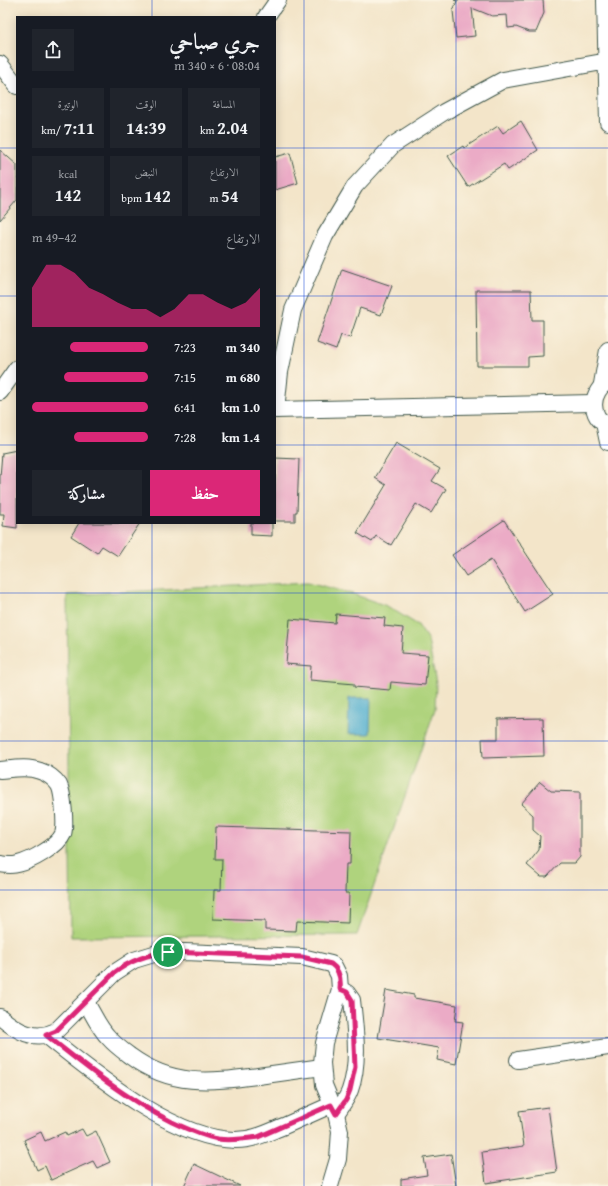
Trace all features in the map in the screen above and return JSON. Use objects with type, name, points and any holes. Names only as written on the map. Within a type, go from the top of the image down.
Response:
[{"type":"street","points":[[267,16],[278,0]]},
{"type":"street","points":[[605,0],[608,122]]},
{"type":"street","points":[[593,403],[276,410],[280,372],[293,310],[325,236],[355,186],[394,145],[444,112],[503,80],[597,63],[607,63]]},
{"type":"street","points":[[0,64],[16,85]]},
{"type":"street","points":[[608,350],[605,383],[596,393],[593,403],[596,415],[606,424],[608,442]]},
{"type":"street","points":[[0,392],[16,369]]},
{"type":"street","points":[[0,770],[33,769],[41,771],[54,780],[59,786],[65,824],[58,842],[46,850],[20,864],[0,864]]},
{"type":"street","points":[[0,1017],[29,1036],[46,1035],[56,1031],[114,973],[124,966],[145,956],[168,952],[302,957],[331,964],[334,966],[339,976],[340,989],[324,1043],[322,1067],[324,1085],[334,1110],[340,1131],[340,1146],[338,1159],[330,1186]]},
{"type":"street","points":[[46,1035],[90,1070],[148,1110],[202,1135],[218,1139],[233,1140],[258,1137],[334,1110],[346,1100],[350,1090],[355,1067],[352,1000],[347,992],[340,989]]},
{"type":"street","points":[[86,1002],[103,1032],[117,1046],[140,1063],[156,1071],[174,1077],[191,1080],[216,1081],[322,1067]]},
{"type":"street","points":[[518,1060],[608,1047]]},
{"type":"green space","points":[[308,582],[350,593],[387,606],[418,625],[428,640],[436,683],[435,709],[357,935],[71,937],[67,595]]},
{"type":"water","points":[[349,698],[371,698],[370,734],[348,734]]},
{"type":"building","points":[[454,0],[543,0],[544,13],[536,32],[529,32],[516,27],[508,28],[507,15],[492,16],[472,8],[475,36],[456,38],[453,11],[457,1]]},
{"type":"building","points":[[521,121],[538,150],[508,170],[504,164],[468,187],[448,156],[463,146],[464,148],[498,126],[503,133]]},
{"type":"building","points":[[0,150],[16,164],[16,201],[0,220]]},
{"type":"building","points":[[290,153],[298,183],[276,190],[276,157]]},
{"type":"building","points":[[342,269],[392,286],[381,315],[360,308],[350,338],[341,335],[336,350],[317,343]]},
{"type":"building","points":[[476,290],[531,290],[532,320],[543,320],[543,356],[528,357],[528,366],[477,366]]},
{"type":"building","points":[[396,443],[440,469],[432,481],[446,489],[431,513],[416,504],[391,545],[376,536],[372,542],[357,533],[386,485],[375,478]]},
{"type":"building","points":[[16,450],[17,528],[3,526],[4,514],[0,514],[0,477],[2,453]]},
{"type":"building","points":[[276,458],[299,459],[297,512],[295,512],[295,521],[276,521]]},
{"type":"building","points":[[504,520],[553,594],[525,612],[491,560],[466,576],[452,555]]},
{"type":"building","points":[[78,524],[139,524],[118,556],[102,546],[97,553],[71,536]]},
{"type":"building","points":[[251,524],[272,524],[272,536],[251,535]]},
{"type":"building","points":[[336,614],[385,618],[384,626],[403,628],[401,653],[428,655],[425,685],[391,682],[390,690],[354,687],[354,684],[310,680],[311,666],[286,664],[290,619],[335,623]]},
{"type":"building","points":[[543,718],[544,756],[483,758],[482,739],[498,739],[498,719]]},
{"type":"building","points":[[540,782],[551,791],[580,792],[580,857],[575,863],[560,863],[547,877],[541,877],[527,865],[539,850],[540,836],[533,830],[533,815],[521,804]]},
{"type":"building","points":[[216,827],[351,831],[350,864],[346,864],[345,893],[349,893],[348,923],[297,921],[296,931],[265,930],[265,921],[213,919],[214,890],[221,890],[222,859],[215,859]]},
{"type":"building","points":[[386,990],[414,995],[414,998],[457,1005],[455,1021],[463,1022],[456,1064],[437,1060],[439,1048],[378,1038]]},
{"type":"building","points":[[548,1107],[557,1172],[486,1183],[482,1152],[524,1146],[519,1111]]},
{"type":"building","points":[[82,1129],[86,1136],[96,1131],[110,1162],[97,1168],[93,1161],[51,1180],[45,1166],[37,1170],[24,1140],[41,1132],[45,1141],[65,1132],[67,1136]]},
{"type":"building","points":[[451,1154],[456,1186],[401,1186],[401,1179],[427,1175],[424,1158]]},
{"type":"building","points":[[194,1164],[240,1186],[184,1186]]},
{"type":"route","points":[[168,952],[302,957],[334,966],[338,972],[340,989],[347,992],[352,1000],[355,1054],[355,1067],[350,1090],[346,1100],[336,1114],[331,1105],[258,1137],[233,1140],[218,1139],[202,1135],[188,1130],[148,1110],[90,1070],[46,1035],[56,1031],[114,973],[124,966],[145,956],[168,952]]}]
